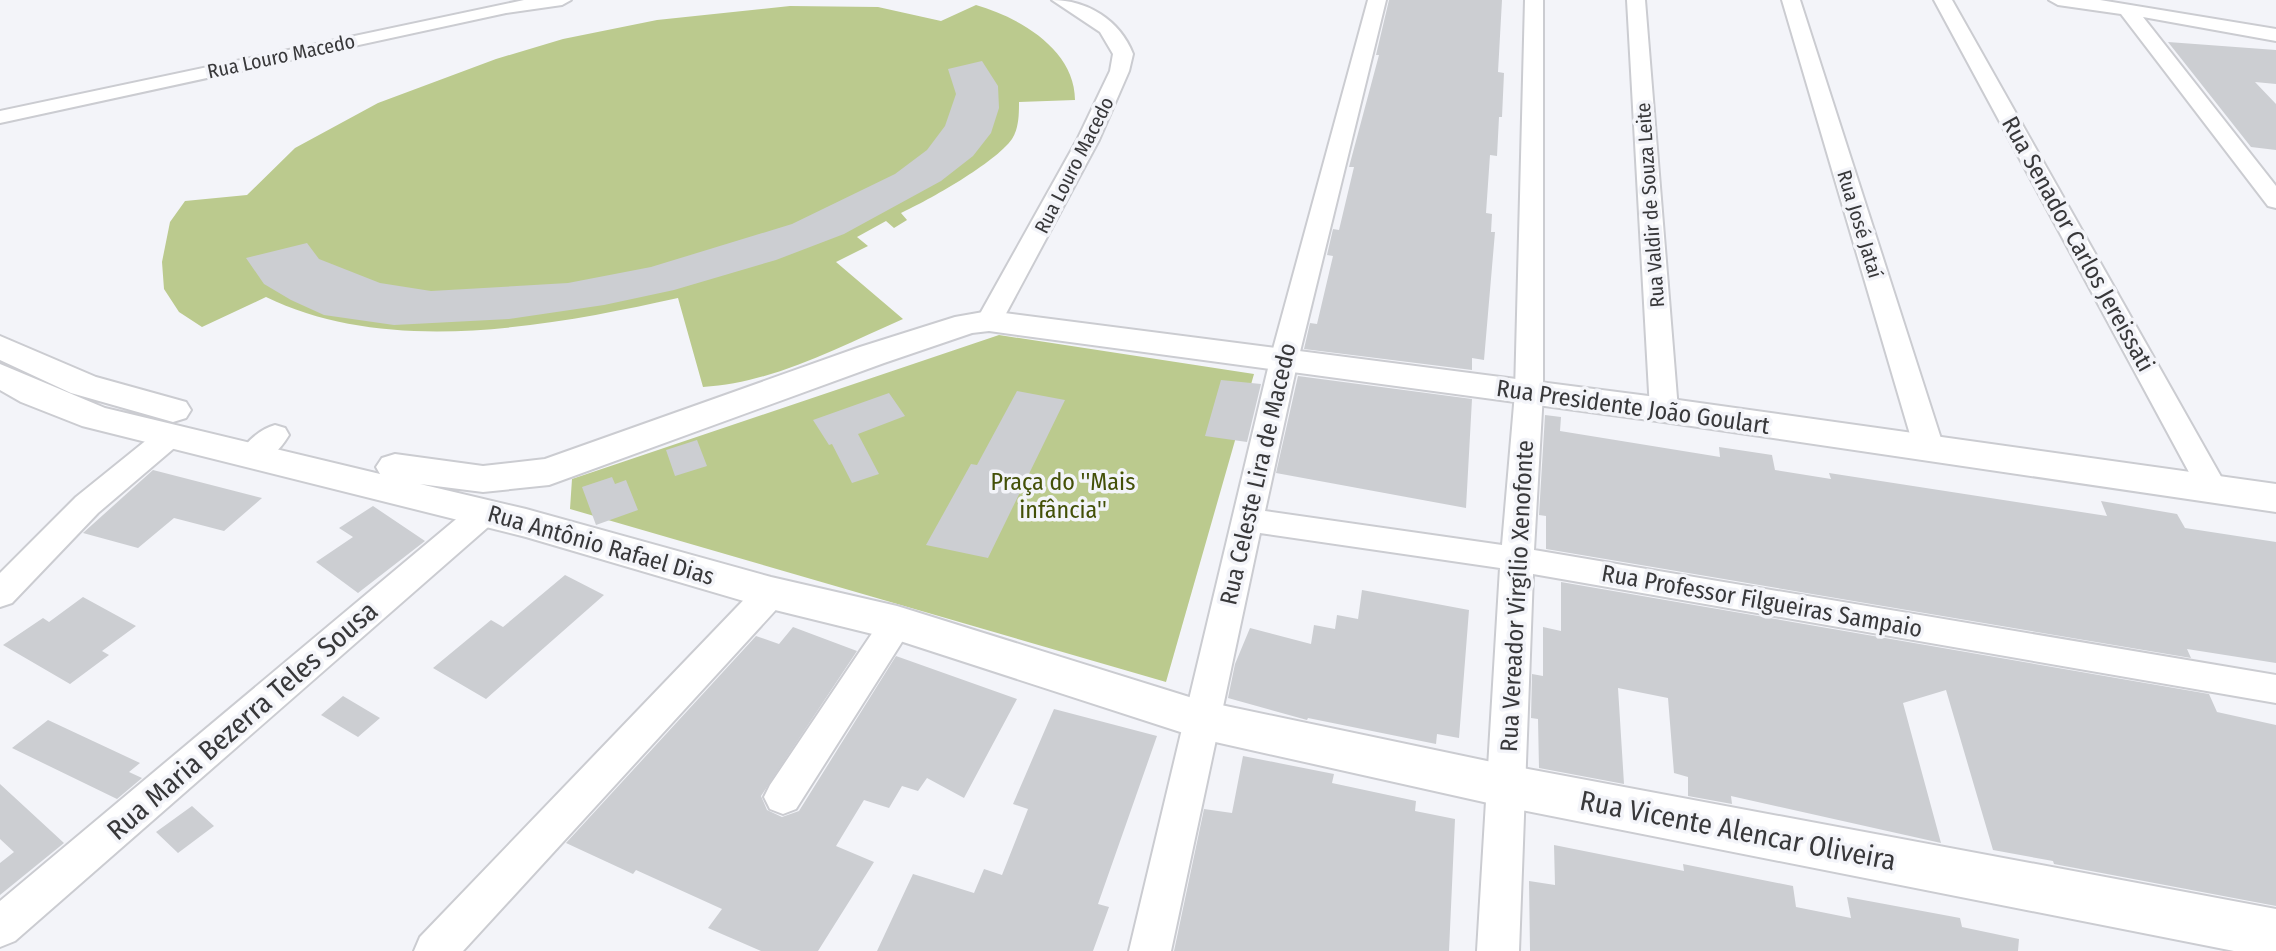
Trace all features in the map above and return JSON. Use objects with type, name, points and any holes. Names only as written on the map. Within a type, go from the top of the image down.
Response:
[{"type":"street","name":"Rua Louro Macedo","points":[[0,107],[506,0]]},
{"type":"street","name":"Rua Louro Macedo","points":[[0,117],[506,8],[562,0]]},
{"type":"street","name":"Rua Louro Macedo","points":[[989,321],[1017,277],[1119,76],[1124,59],[1120,44],[1088,7],[1061,0]]},
{"type":"street","name":"Rua Celeste Lira de Macedo","points":[[1150,951],[1284,360],[1377,0]]},
{"type":"street","name":"Rua Vereador Virgílio Xenofonte","points":[[1498,951],[1517,559],[1529,393],[1534,0]]},
{"type":"street","name":"Rua Valdir de Souza Leite","points":[[1636,0],[1664,410]]},
{"type":"street","name":"Rua José Jataí","points":[[1791,0],[1929,448]]},
{"type":"street","name":"Rua Senador Carlos Jereissati","points":[[1943,0],[2213,489]]},
{"type":"street","points":[[2058,0],[2276,35]]},
{"type":"street","points":[[2127,9],[2276,201]]},
{"type":"street","name":"Rua Presidente João Goulart","points":[[989,321],[1664,410],[2276,498]]},
{"type":"street","name":"Rua Antônio Rafael Dias","points":[[0,375],[34,394],[95,418],[169,437],[264,445],[483,479],[549,472],[858,360],[967,324],[989,321]]},
{"type":"street","name":"Rua Antônio Rafael Dias","points":[[0,346],[76,382],[264,445],[484,513],[771,593],[897,623],[1202,720]]},
{"type":"street","points":[[0,594],[87,505],[169,437]]},
{"type":"street","points":[[526,523],[519,496],[549,472]]},
{"type":"street","name":"Rua Maria Bezerra Teles Sousa","points":[[0,927],[484,513]]},
{"type":"street","name":"Rua Professor Filgueiras Sampaio","points":[[1247,520],[1517,559],[2276,689]]},
{"type":"street","points":[[435,951],[771,593]]},
{"type":"street","points":[[783,797],[897,623]]},
{"type":"street","name":"Rua Vicente Alencar Oliveira","points":[[1202,720],[1506,786],[2276,934]]},
{"type":"green space","points":[[976,5],[1026,27],[1055,51],[1072,82],[1075,100],[1019,102],[1014,135],[991,159],[944,190],[901,213],[907,220],[894,228],[886,221],[857,237],[868,246],[836,262],[903,319],[780,371],[755,379],[703,387],[678,298],[524,326],[417,331],[364,326],[314,315],[266,297],[202,327],[179,312],[164,289],[162,262],[170,222],[185,201],[247,195],[295,148],[378,103],[496,59],[563,39],[657,20],[790,6],[878,7],[941,21]]},
{"type":"green space","name":"Praça do ''Mais infância''","points":[[999,335],[1254,374],[1166,682],[570,509],[572,479]]},
{"type":"building","points":[[1389,0],[1502,0],[1498,72],[1504,73],[1502,117],[1499,117],[1497,156],[1490,155],[1486,213],[1492,214],[1491,232],[1495,232],[1484,360],[1472,358],[1472,370],[1304,349],[1310,323],[1317,324],[1333,256],[1327,255],[1333,229],[1339,230],[1354,167],[1349,167],[1379,55],[1376,55]]},
{"type":"building","points":[[2168,42],[2276,50],[2276,84],[2255,82],[2276,104],[2276,150],[2251,147]]},
{"type":"building","points":[[982,61],[998,86],[999,108],[991,133],[973,156],[941,181],[844,234],[776,260],[674,290],[604,305],[509,319],[394,325],[324,315],[264,284],[246,258],[307,243],[319,259],[380,283],[431,291],[568,283],[651,267],[792,224],[895,174],[927,150],[945,126],[956,94],[948,69]]},
{"type":"building","points":[[1298,376],[1472,399],[1466,508],[1276,473]]},
{"type":"building","points":[[1221,380],[1261,384],[1247,442],[1205,436]]},
{"type":"building","points":[[1017,391],[1065,400],[988,558],[926,545],[971,464],[977,465]]},
{"type":"building","points":[[889,393],[905,416],[858,434],[879,474],[852,483],[832,444],[829,445],[813,420]]},
{"type":"building","points":[[1545,415],[1561,417],[1560,431],[1720,457],[1719,447],[1772,455],[1775,470],[1831,479],[1829,473],[2107,516],[2101,501],[2177,514],[2185,528],[2276,542],[2276,663],[2187,649],[2191,658],[1546,549],[1546,516],[1539,515]]},
{"type":"building","points":[[697,440],[707,466],[675,476],[666,450]]},
{"type":"building","points":[[153,470],[262,498],[224,531],[174,518],[138,548],[83,533]]},
{"type":"building","points":[[612,477],[615,484],[626,480],[638,510],[596,525],[582,487]]},
{"type":"building","points":[[373,506],[425,541],[358,593],[316,562],[353,537],[339,528]]},
{"type":"building","points":[[565,575],[604,595],[486,699],[433,668],[491,620],[503,627]]},
{"type":"building","points":[[1561,582],[2209,694],[2217,712],[2276,725],[2276,906],[1993,850],[1946,690],[1903,703],[1941,843],[1731,796],[1732,804],[1688,796],[1688,777],[1674,773],[1668,698],[1618,688],[1624,784],[1539,768],[1538,719],[1531,718],[1532,674],[1543,676],[1543,627],[1561,631]]},
{"type":"building","points":[[1362,590],[1469,610],[1459,738],[1437,734],[1436,744],[1307,720],[1228,698],[1235,664],[1250,628],[1311,644],[1314,625],[1335,629],[1337,615],[1358,619]]},
{"type":"building","points":[[83,597],[136,626],[102,651],[109,655],[70,684],[3,645],[43,618],[49,622]]},
{"type":"building","points":[[793,627],[857,651],[761,796],[767,810],[782,817],[799,811],[896,656],[1017,699],[964,798],[927,778],[918,791],[902,786],[889,808],[864,800],[836,846],[874,862],[818,951],[761,951],[708,928],[722,909],[636,870],[633,874],[566,843],[756,636],[779,644]]},
{"type":"building","points":[[343,696],[380,718],[358,737],[321,715]]},
{"type":"building","points":[[1054,709],[1157,736],[1098,904],[1109,907],[1093,951],[877,951],[913,874],[974,893],[984,869],[1002,875],[1028,809],[1013,804]]},
{"type":"building","points":[[48,720],[140,763],[129,772],[142,778],[117,799],[12,748]]},
{"type":"building","points":[[1243,756],[1334,774],[1332,783],[1416,801],[1415,811],[1455,819],[1449,951],[1174,951],[1204,809],[1232,813]]},
{"type":"building","points":[[0,784],[64,843],[0,895],[0,863],[14,852],[0,839]]},
{"type":"building","points":[[192,806],[214,826],[178,853],[156,832]]},
{"type":"building","points":[[1554,845],[1684,871],[1683,864],[1793,886],[1796,907],[1851,918],[1847,897],[1960,918],[1962,927],[2019,939],[2018,951],[1530,951],[1529,881],[1555,885]]}]
